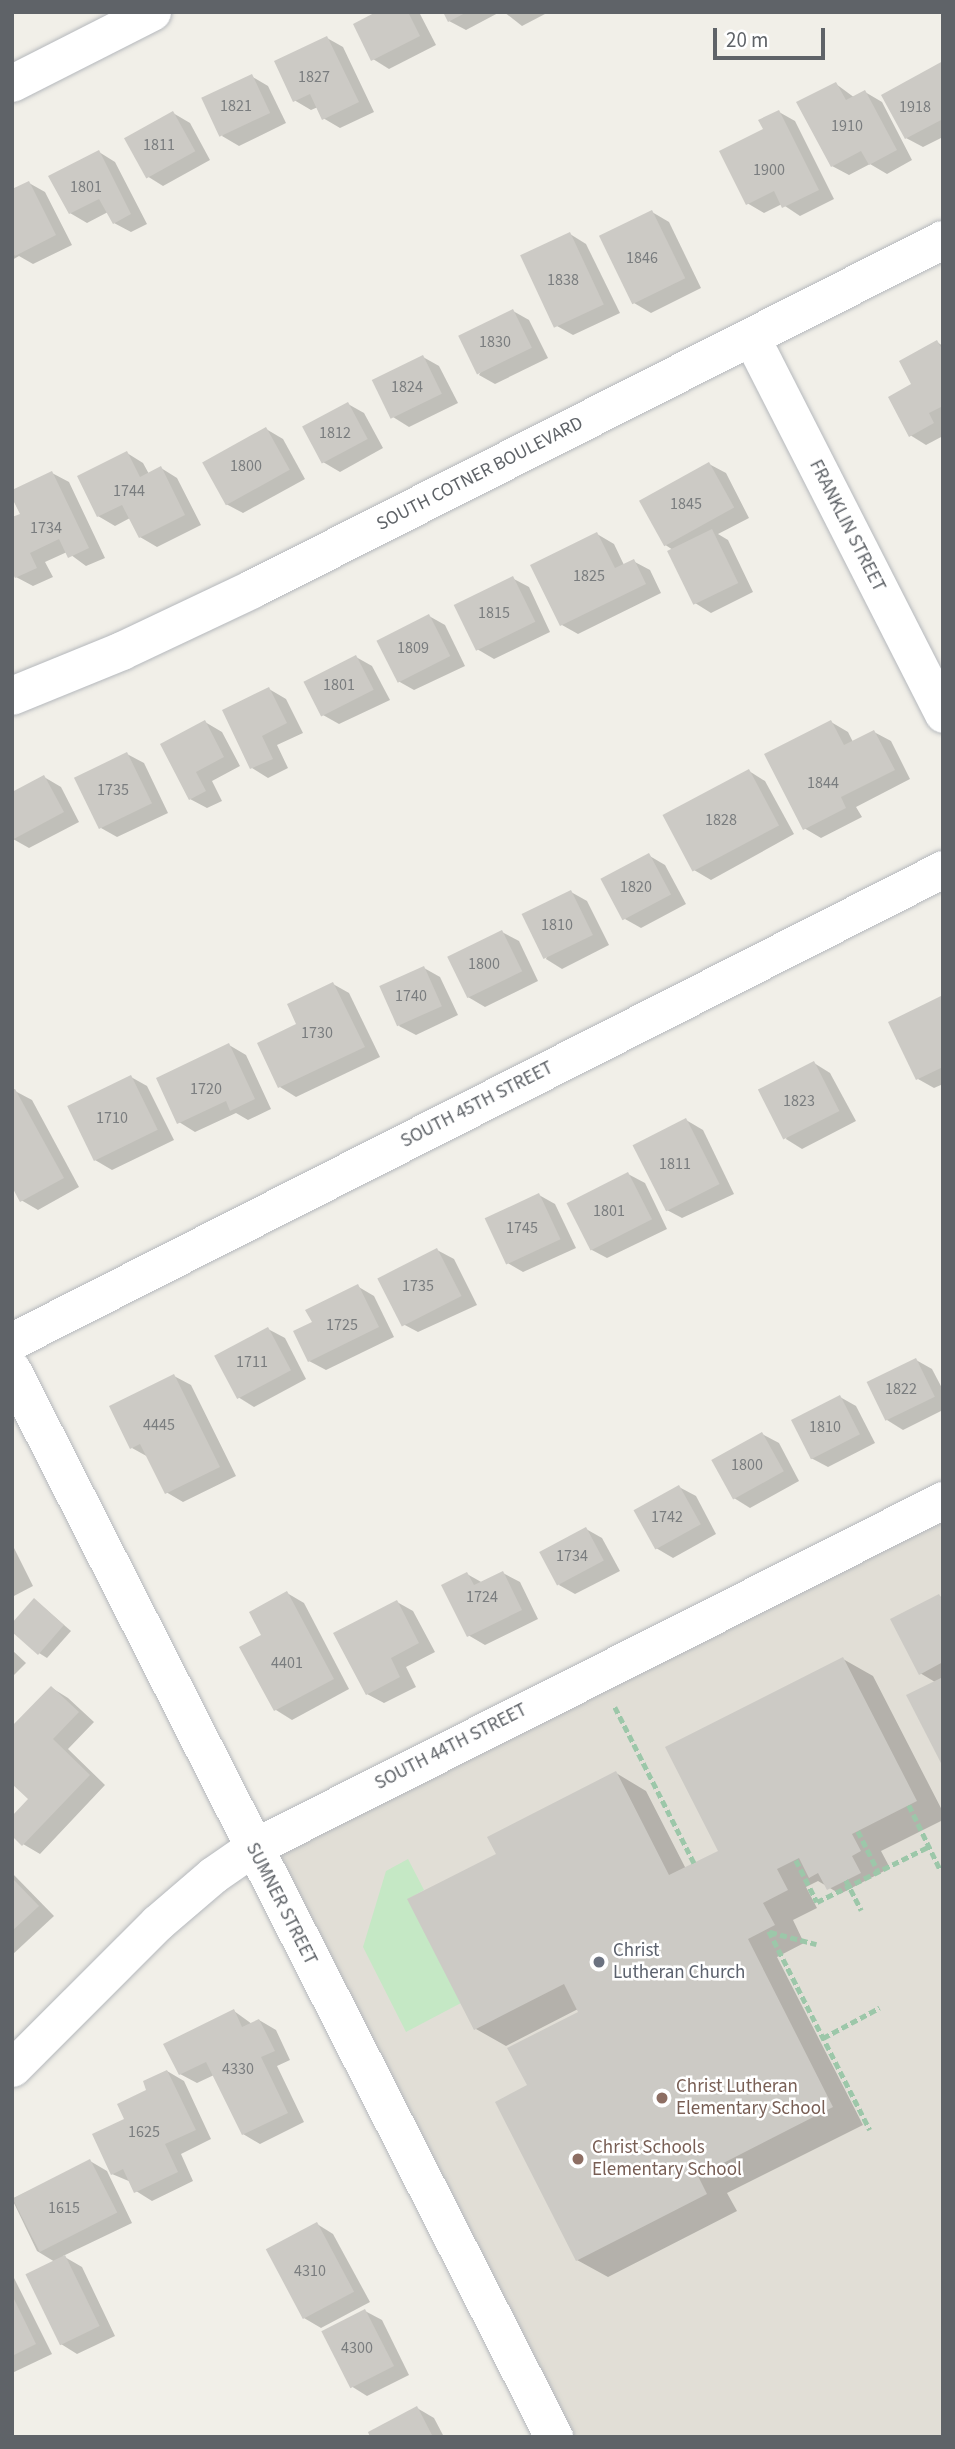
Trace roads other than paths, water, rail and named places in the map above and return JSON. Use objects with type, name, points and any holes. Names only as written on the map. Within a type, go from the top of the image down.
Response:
[{"type":"street","points":[[12,83],[152,12]]},
{"type":"street","name":"SOUTH COTNER BOULEVARD","points":[[12,695],[122,651],[251,590],[943,240]]},
{"type":"street","name":"FRANKLIN STREET","points":[[751,337],[943,714]]},
{"type":"street","name":"SOUTH 45TH STREET","points":[[12,1341],[943,869]]},
{"type":"street","name":"SUMNER STREET","points":[[12,1370],[252,1848],[554,2437]]},
{"type":"street","name":"SOUTH 44TH STREET","points":[[12,2068],[157,1923],[213,1875],[252,1848],[943,1500]]},
{"type":"place","name":"Christ Lutheran Church","points":[[599,1962]]},
{"type":"place","name":"Christ Lutheran Elementary School","points":[[662,2098]]},
{"type":"place","name":"Christ Schools Elementary School","points":[[578,2159]]}]
